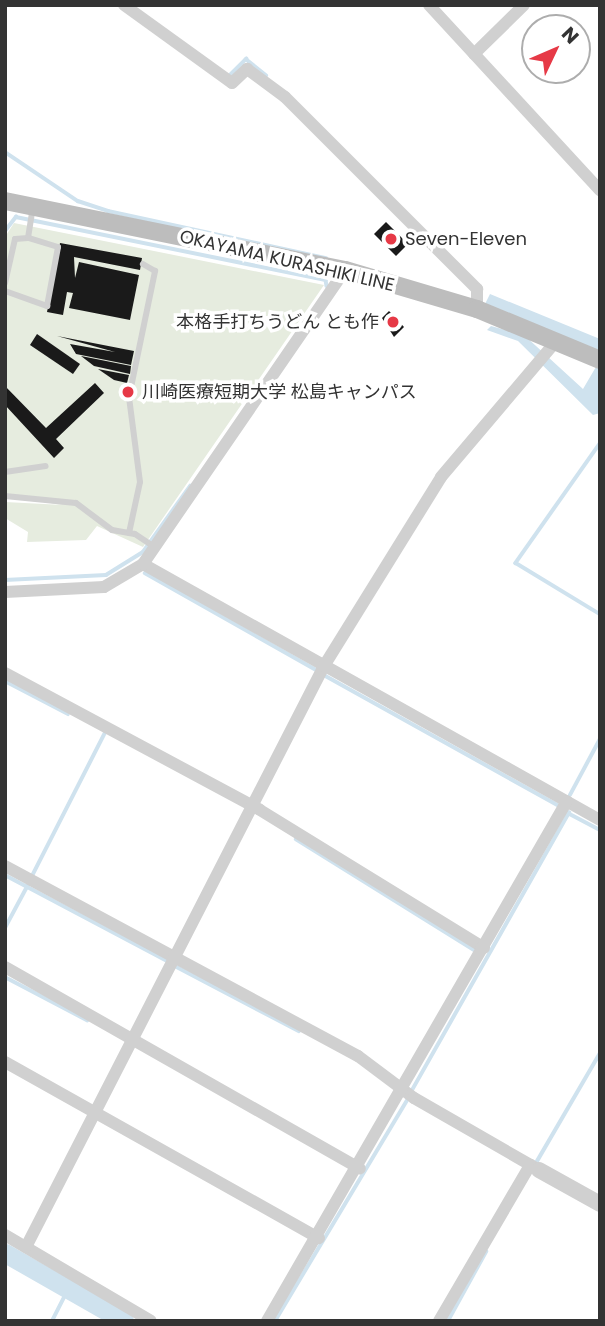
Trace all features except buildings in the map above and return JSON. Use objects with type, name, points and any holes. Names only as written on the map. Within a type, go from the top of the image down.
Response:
[{"type":"main road","name":"OKAYAMA KURASHIKI LINE","points":[[5,201],[32,216],[345,270],[479,303],[600,360]]},
{"type":"street","points":[[124,5],[232,83],[247,69],[255,71],[479,303]]},
{"type":"street","points":[[429,5],[476,52],[600,190]]},
{"type":"street","points":[[476,52],[524,5]]},
{"type":"street","points":[[5,592],[104,587],[143,564],[152,545],[345,270]]},
{"type":"street","points":[[26,1247],[97,1117],[322,670],[441,477],[557,340]]},
{"type":"street","points":[[143,564],[322,670],[564,806],[600,820]]},
{"type":"street","points":[[5,673],[252,810],[482,952]]},
{"type":"street","points":[[267,1321],[408,1094],[482,952],[564,806]]},
{"type":"street","points":[[5,866],[174,962],[358,1056],[408,1094],[600,1204]]},
{"type":"street","points":[[5,967],[136,1037],[360,1169]]},
{"type":"street","points":[[5,1062],[318,1241]]},
{"type":"street","points":[[439,1321],[534,1167]]},
{"type":"street","points":[[5,1235],[151,1321]]},
{"type":"lane","points":[[27,238],[32,216]]},
{"type":"lane","points":[[5,284],[15,239],[27,238],[58,247],[47,306],[5,292]]},
{"type":"lane","points":[[129,533],[140,482],[129,397],[155,271],[143,264]]},
{"type":"lane","points":[[5,472],[46,466]]},
{"type":"lane","points":[[5,496],[76,503],[112,530],[129,533],[152,545]]},
{"type":"shaded area","name":"川崎医療短期大学 松島キャンパス","points":[[14,223],[324,285],[143,547],[97,526],[86,540],[27,542],[28,532],[5,518],[5,502],[63,505],[5,496],[5,237]]},
{"type":"water","points":[[490,294],[600,339],[600,351],[485,304]]},
{"type":"water","points":[[491,326],[524,335],[583,389],[600,360],[600,413],[593,415],[518,341],[487,330]]},
{"type":"waterway","points":[[230,75],[246,59],[266,75]]},
{"type":"waterway","points":[[5,152],[78,201],[108,211],[326,258]]},
{"type":"waterway","points":[[5,231],[16,217],[326,280],[327,286]]},
{"type":"waterway","points":[[600,444],[516,563],[600,614]]},
{"type":"waterway","points":[[5,580],[106,575],[143,552],[190,486]]},
{"type":"waterway","points":[[145,573],[318,671]]},
{"type":"waterway","points":[[324,675],[559,806]]},
{"type":"waterway","points":[[5,681],[68,714]]},
{"type":"waterway","points":[[31,878],[105,733]]},
{"type":"waterway","points":[[570,795],[600,739]]},
{"type":"waterway","points":[[568,813],[600,830]]},
{"type":"waterway","points":[[411,1092],[569,813]]},
{"type":"waterway","points":[[296,839],[476,951]]},
{"type":"waterway","points":[[5,875],[169,962]]},
{"type":"waterway","points":[[5,928],[28,885]]},
{"type":"waterway","points":[[175,966],[299,1031]]},
{"type":"waterway","points":[[5,977],[87,1020]]},
{"type":"waterway","points":[[536,1163],[600,1053]]},
{"type":"waterway","points":[[275,1321],[408,1099]]},
{"type":"waterway","points":[[448,1321],[486,1252]]},
{"type":"waterway","points":[[5,1253],[124,1321]]},
{"type":"waterway","points":[[52,1321],[68,1289]]},
{"type":"place","name":"Seven-Eleven","points":[[391,239]]},
{"type":"place","name":"本格手打ちうどん とも作","points":[[393,322]]},
{"type":"place","name":"川崎医療短期大学 松島キャンパス","points":[[128,392]]}]
